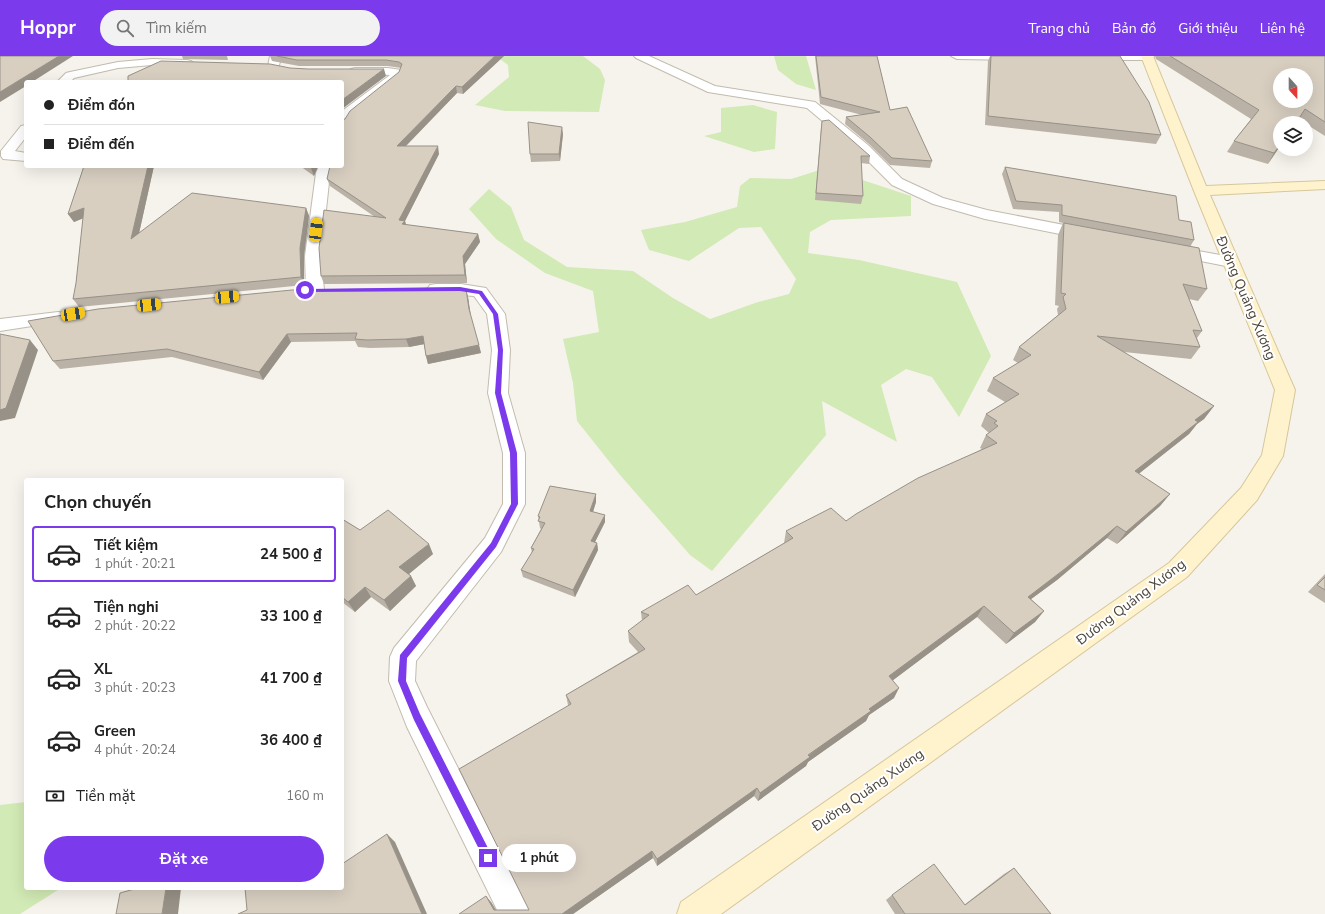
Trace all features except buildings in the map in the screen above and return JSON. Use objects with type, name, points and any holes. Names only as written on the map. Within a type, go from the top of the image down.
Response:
[{"type":"street","points":[[640,56],[712,89],[811,105],[863,148],[897,182],[938,201],[985,214],[1100,237]]},
{"type":"street","points":[[956,56],[1030,58]]},
{"type":"street","points":[[1085,58],[1148,57]]},
{"type":"street","name":"Đường Quảng Xương","points":[[693,914],[1178,570],[1249,494],[1272,456],[1285,390],[1201,191],[1148,57]]},
{"type":"street","points":[[260,66],[275,61],[287,69]]},
{"type":"street","points":[[65,80],[70,75],[118,64],[152,62],[201,64]]},
{"type":"street","points":[[344,72],[397,72],[396,76],[344,116]]},
{"type":"street","points":[[24,131],[4,152],[8,156],[24,157]]},
{"type":"street","points":[[315,290],[313,256],[323,173],[325,168]]},
{"type":"street","points":[[1201,191],[1325,185]]},
{"type":"street","points":[[1161,250],[1231,262]]},
{"type":"street","points":[[415,289],[460,289],[480,292],[496,314],[501,350],[498,393],[514,453],[514,504],[493,545],[403,657],[402,681],[417,717],[516,914]]},
{"type":"street","points":[[0,325],[79,313]]},
{"type":"green space","points":[[496,56],[583,56],[600,69],[605,80],[599,112],[505,111],[475,105],[509,77],[508,65]]},
{"type":"green space","points":[[774,56],[806,56],[816,90],[796,84],[778,70]]},
{"type":"green space","points":[[753,105],[777,112],[775,149],[754,152],[704,136],[721,132],[721,108]]},
{"type":"green space","points":[[826,168],[911,196],[911,216],[831,220],[810,232],[808,253],[859,260],[957,282],[991,356],[959,417],[932,377],[906,369],[881,385],[897,442],[822,401],[826,435],[712,571],[690,555],[620,475],[577,421],[573,383],[563,339],[599,332],[593,291],[545,273],[496,239],[469,209],[489,189],[511,207],[524,240],[567,267],[633,271],[673,298],[710,319],[758,302],[789,294],[796,279],[761,227],[739,228],[689,261],[649,250],[641,230],[685,222],[737,207],[740,186],[750,178],[791,179]]},
{"type":"green space","points":[[24,802],[24,890],[58,890],[20,914],[0,914],[0,805]]},
{"type":"route","points":[[305,290],[460,289],[480,292],[496,314],[501,350],[498,393],[514,453],[514,504],[493,545],[403,657],[402,681],[417,717],[488,858]]}]
